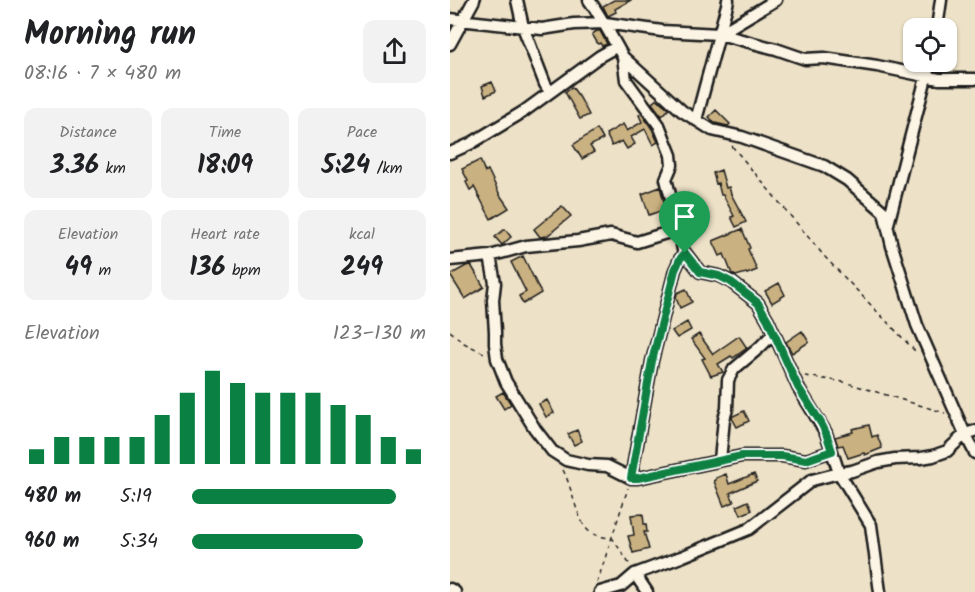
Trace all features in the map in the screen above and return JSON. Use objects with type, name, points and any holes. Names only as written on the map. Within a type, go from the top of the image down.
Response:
[{"type":"street","points":[[450,44],[466,10],[474,0]]},
{"type":"street","points":[[517,0],[523,27],[550,92]]},
{"type":"street","points":[[589,0],[605,23],[623,57],[682,111],[712,130],[742,137],[824,166],[847,180],[884,212],[892,246],[917,325],[958,417],[970,433],[975,453]]},
{"type":"street","points":[[696,120],[728,0]]},
{"type":"street","points":[[719,34],[776,0]]},
{"type":"street","points":[[939,18],[942,0]]},
{"type":"street","points":[[450,19],[466,10],[523,27],[542,29],[574,24],[605,23],[662,31],[719,34],[802,58],[824,58],[877,66],[939,79],[975,79]]},
{"type":"street","points":[[450,153],[470,144],[523,112],[616,47]]},
{"type":"street","points":[[623,57],[626,80],[659,125],[671,155],[672,165],[666,179],[680,229],[683,250],[700,272],[719,276],[731,282],[758,303],[792,374],[826,433],[839,473],[871,525],[880,592]]},
{"type":"street","points":[[887,227],[928,72]]},
{"type":"street","points":[[450,260],[490,256],[526,246],[578,241],[611,234],[638,242],[680,229]]},
{"type":"street","points":[[631,478],[652,361],[675,270],[685,253]]},
{"type":"street","points":[[490,256],[495,283],[493,300],[497,359],[506,382],[535,429],[552,451],[566,460],[607,466],[631,478],[638,478],[742,456],[782,456],[806,460],[832,451]]},
{"type":"street","points":[[720,460],[727,409],[728,380],[734,369],[774,333]]},
{"type":"street","points":[[599,587],[621,586],[635,574],[748,529],[812,480],[885,461],[933,456],[947,451],[970,433]]},
{"type":"street","points":[[635,574],[647,592]]},
{"type":"street","points":[[450,589],[455,592]]},
{"type":"path","points":[[720,132],[825,257],[923,359]]},
{"type":"path","points":[[450,331],[464,343],[497,359]]},
{"type":"path","points":[[792,374],[844,382],[958,417]]},
{"type":"path","points":[[563,469],[586,529],[596,535],[613,539],[635,574]]},
{"type":"path","points":[[599,587],[611,538],[631,478]]},
{"type":"building","points":[[614,0],[631,0],[608,16],[603,6]]},
{"type":"building","points":[[600,31],[607,44],[602,46],[598,44],[592,34]]},
{"type":"building","points":[[492,82],[496,91],[485,96],[482,86]]},
{"type":"building","points":[[572,87],[589,115],[580,119],[565,92]]},
{"type":"building","points":[[657,99],[669,109],[662,116],[652,103]]},
{"type":"building","points":[[716,110],[730,124],[728,126],[715,123],[709,117]]},
{"type":"building","points":[[642,114],[658,142],[653,145],[645,129],[631,137],[635,144],[627,149],[622,141],[612,146],[606,134],[623,124],[627,131],[642,122],[639,115]]},
{"type":"building","points":[[597,129],[603,139],[590,146],[594,152],[582,159],[573,145]]},
{"type":"building","points":[[480,160],[485,172],[488,170],[509,208],[491,219],[474,187],[470,190],[462,169]]},
{"type":"building","points":[[721,170],[726,188],[729,187],[746,222],[736,227],[731,217],[734,216],[721,195],[713,173]]},
{"type":"building","points":[[660,187],[666,209],[649,215],[642,194]]},
{"type":"building","points":[[562,206],[571,216],[547,236],[540,237],[534,229]]},
{"type":"building","points":[[505,229],[511,237],[502,245],[495,237]]},
{"type":"building","points":[[742,229],[757,270],[736,276],[732,274],[724,254],[720,256],[713,241]]},
{"type":"building","points":[[523,256],[541,293],[523,304],[519,296],[526,292],[511,262]]},
{"type":"building","points":[[471,265],[484,287],[465,299],[450,275]]},
{"type":"building","points":[[779,283],[785,295],[772,303],[765,291]]},
{"type":"building","points":[[686,289],[692,302],[680,308],[676,298],[677,293]]},
{"type":"building","points":[[687,322],[691,330],[677,338],[672,331]]},
{"type":"building","points":[[802,331],[809,342],[792,353],[786,342]]},
{"type":"building","points":[[699,334],[713,354],[739,336],[747,348],[733,358],[731,356],[718,364],[723,372],[711,376],[702,359],[705,358],[691,339]]},
{"type":"building","points":[[503,392],[511,404],[504,409],[496,396]]},
{"type":"building","points":[[547,400],[554,413],[546,417],[539,404]]},
{"type":"building","points":[[744,411],[749,421],[737,427],[732,418]]},
{"type":"building","points":[[869,425],[872,437],[877,435],[882,448],[865,455],[864,453],[848,458],[843,445],[838,446],[835,437],[853,432],[852,429]]},
{"type":"building","points":[[577,430],[582,441],[574,445],[568,434]]},
{"type":"building","points":[[726,474],[729,484],[754,474],[757,481],[730,493],[734,502],[724,506],[714,481]]},
{"type":"building","points":[[748,501],[752,510],[741,515],[737,506]]},
{"type":"building","points":[[643,514],[647,532],[644,532],[649,549],[633,553],[628,536],[634,535],[631,515]]},
{"type":"route","points":[[685,253],[700,272],[719,276],[731,282],[758,303],[798,387],[821,423],[832,451],[806,460],[782,456],[742,456],[631,478],[652,361],[675,270],[685,253]]}]
